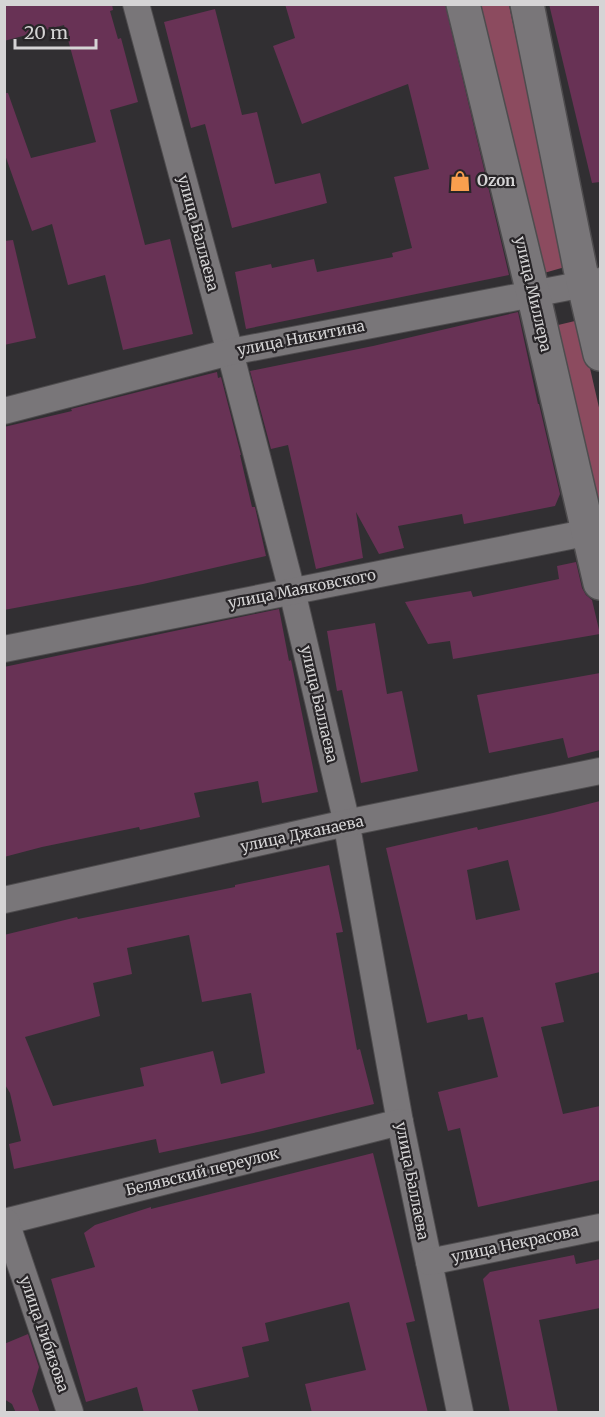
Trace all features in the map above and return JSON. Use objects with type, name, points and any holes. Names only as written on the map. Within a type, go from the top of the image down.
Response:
[{"type":"street","name":"улица Баллаева","points":[[136,4],[292,591],[346,823],[400,1122],[460,1413]]},
{"type":"street","name":"улица Миллера","points":[[463,4],[594,531],[600,583]]},
{"type":"street","points":[[527,4],[593,282],[600,354]]},
{"type":"street","name":"улица Никитина","points":[[4,411],[230,352],[593,282]]},
{"type":"street","name":"улица Маяковского","points":[[4,649],[594,531]]},
{"type":"street","name":"улица Джанаева","points":[[4,900],[346,823],[600,771]]},
{"type":"street","name":"Белявский переулок","points":[[5,1222],[400,1122]]},
{"type":"street","name":"улица Гибизова","points":[[5,1222],[70,1413]]},
{"type":"street","name":"улица Некрасова","points":[[429,1262],[600,1227]]},
{"type":"shaded area","points":[[477,5],[509,5],[565,267],[544,273]]},
{"type":"shaded area","points":[[579,320],[600,412],[600,513],[554,326]]},
{"type":"building","points":[[4,4],[112,4],[113,10],[110,11],[118,39],[121,38],[138,102],[110,110],[145,245],[170,239],[193,334],[123,350],[105,275],[68,285],[52,224],[32,231],[4,152],[4,93],[8,93],[31,158],[96,142],[64,25],[4,41]]},
{"type":"building","points":[[285,4],[445,4],[509,275],[246,329],[235,272],[271,264],[272,268],[314,259],[317,272],[393,257],[392,253],[412,248],[394,177],[429,169],[408,84],[302,124],[273,46],[295,38]]},
{"type":"building","points":[[549,4],[600,4],[600,182],[592,183]]},
{"type":"building","points":[[215,9],[242,115],[257,112],[275,184],[320,173],[327,203],[232,228],[205,124],[191,128],[164,22]]},
{"type":"building","points":[[13,240],[36,338],[4,345],[4,241]]},
{"type":"building","points":[[518,312],[560,494],[555,506],[464,524],[462,514],[398,526],[404,548],[379,554],[356,512],[363,558],[316,569],[288,445],[271,449],[250,371],[373,346]]},
{"type":"building","points":[[217,372],[218,378],[221,377],[266,556],[143,584],[4,610],[4,427]]},
{"type":"building","points":[[576,562],[582,588],[592,600],[600,634],[453,659],[450,641],[428,644],[405,602],[471,591],[473,597],[559,579],[557,566]]},
{"type":"building","points":[[279,609],[318,792],[262,803],[258,781],[194,793],[200,817],[140,830],[139,827],[4,857],[4,667]]},
{"type":"building","points":[[375,623],[387,694],[402,691],[418,771],[361,783],[342,690],[337,691],[327,631]]},
{"type":"building","points":[[600,673],[600,750],[568,758],[563,738],[489,753],[477,695]]},
{"type":"building","points":[[600,801],[600,972],[555,983],[564,1022],[541,1027],[563,1114],[600,1106],[600,1180],[478,1207],[460,1128],[448,1131],[438,1092],[498,1077],[483,1017],[468,1020],[467,1014],[427,1023],[386,848],[477,827],[478,830]],"holes":[[[508,860],[520,910],[476,920],[467,870]]]},
{"type":"building","points":[[329,865],[343,932],[336,933],[357,1050],[360,1049],[374,1104],[159,1153],[156,1139],[14,1169],[9,1144],[21,1141],[10,1093],[4,1083],[4,935],[77,917],[78,919],[235,887],[235,885]],"holes":[[[189,935],[202,1002],[251,993],[265,1073],[221,1084],[213,1051],[140,1068],[144,1086],[53,1106],[25,1037],[100,1016],[93,983],[132,974],[127,948]]]},
{"type":"building","points":[[373,1153],[415,1321],[406,1323],[428,1413],[312,1413],[305,1384],[366,1370],[349,1302],[265,1323],[269,1341],[242,1347],[249,1377],[192,1390],[199,1413],[144,1413],[137,1387],[86,1402],[51,1279],[95,1267],[84,1233],[95,1225],[151,1207],[151,1209]]},
{"type":"building","points":[[574,1255],[576,1264],[600,1259],[600,1308],[539,1320],[558,1413],[510,1413],[483,1279],[490,1272]]},
{"type":"building","points":[[28,1334],[39,1367],[32,1391],[40,1413],[16,1413],[12,1404],[4,1399],[4,1344]]},
{"type":"place","name":"Ozon","points":[[460,181]]}]
